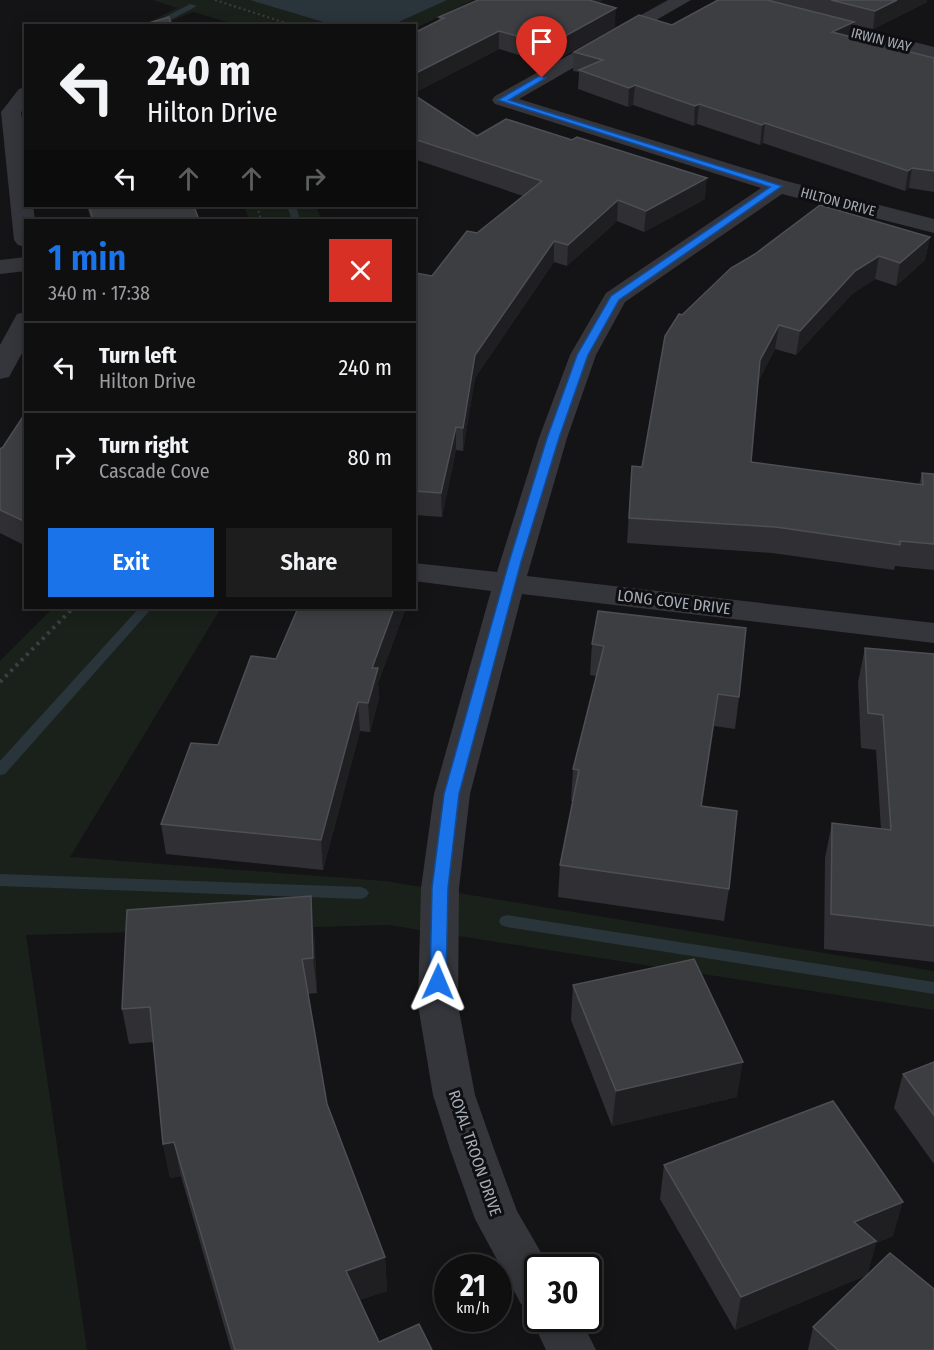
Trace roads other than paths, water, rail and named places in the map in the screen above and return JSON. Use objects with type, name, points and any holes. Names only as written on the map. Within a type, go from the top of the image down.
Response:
[{"type":"street","name":"HILTON DRIVE","points":[[682,0],[502,100],[778,186],[934,226]]},
{"type":"street","name":"IRWIN WAY","points":[[724,0],[934,53]]},
{"type":"street","points":[[910,47],[926,34]]},
{"type":"street","points":[[24,96],[11,112],[24,223]]},
{"type":"street","name":"ROYAL TROON DRIVE","points":[[524,1266],[497,1219],[454,1095],[438,1005],[440,888],[452,794],[509,583],[553,438],[583,355],[615,298],[778,186]]},
{"type":"street","points":[[0,267],[24,264]]},
{"type":"street","points":[[0,372],[24,323]]},
{"type":"street","name":"LONG COVE DRIVE","points":[[416,572],[934,633]]},
{"type":"street","points":[[562,1332],[572,1350]]},
{"type":"waterway","points":[[156,24],[193,6]]},
{"type":"waterway","points":[[292,207],[296,219]]},
{"type":"waterway","points":[[0,770],[145,609]]},
{"type":"waterway","points":[[0,880],[361,893]]},
{"type":"waterway","points":[[507,921],[934,988]]}]
